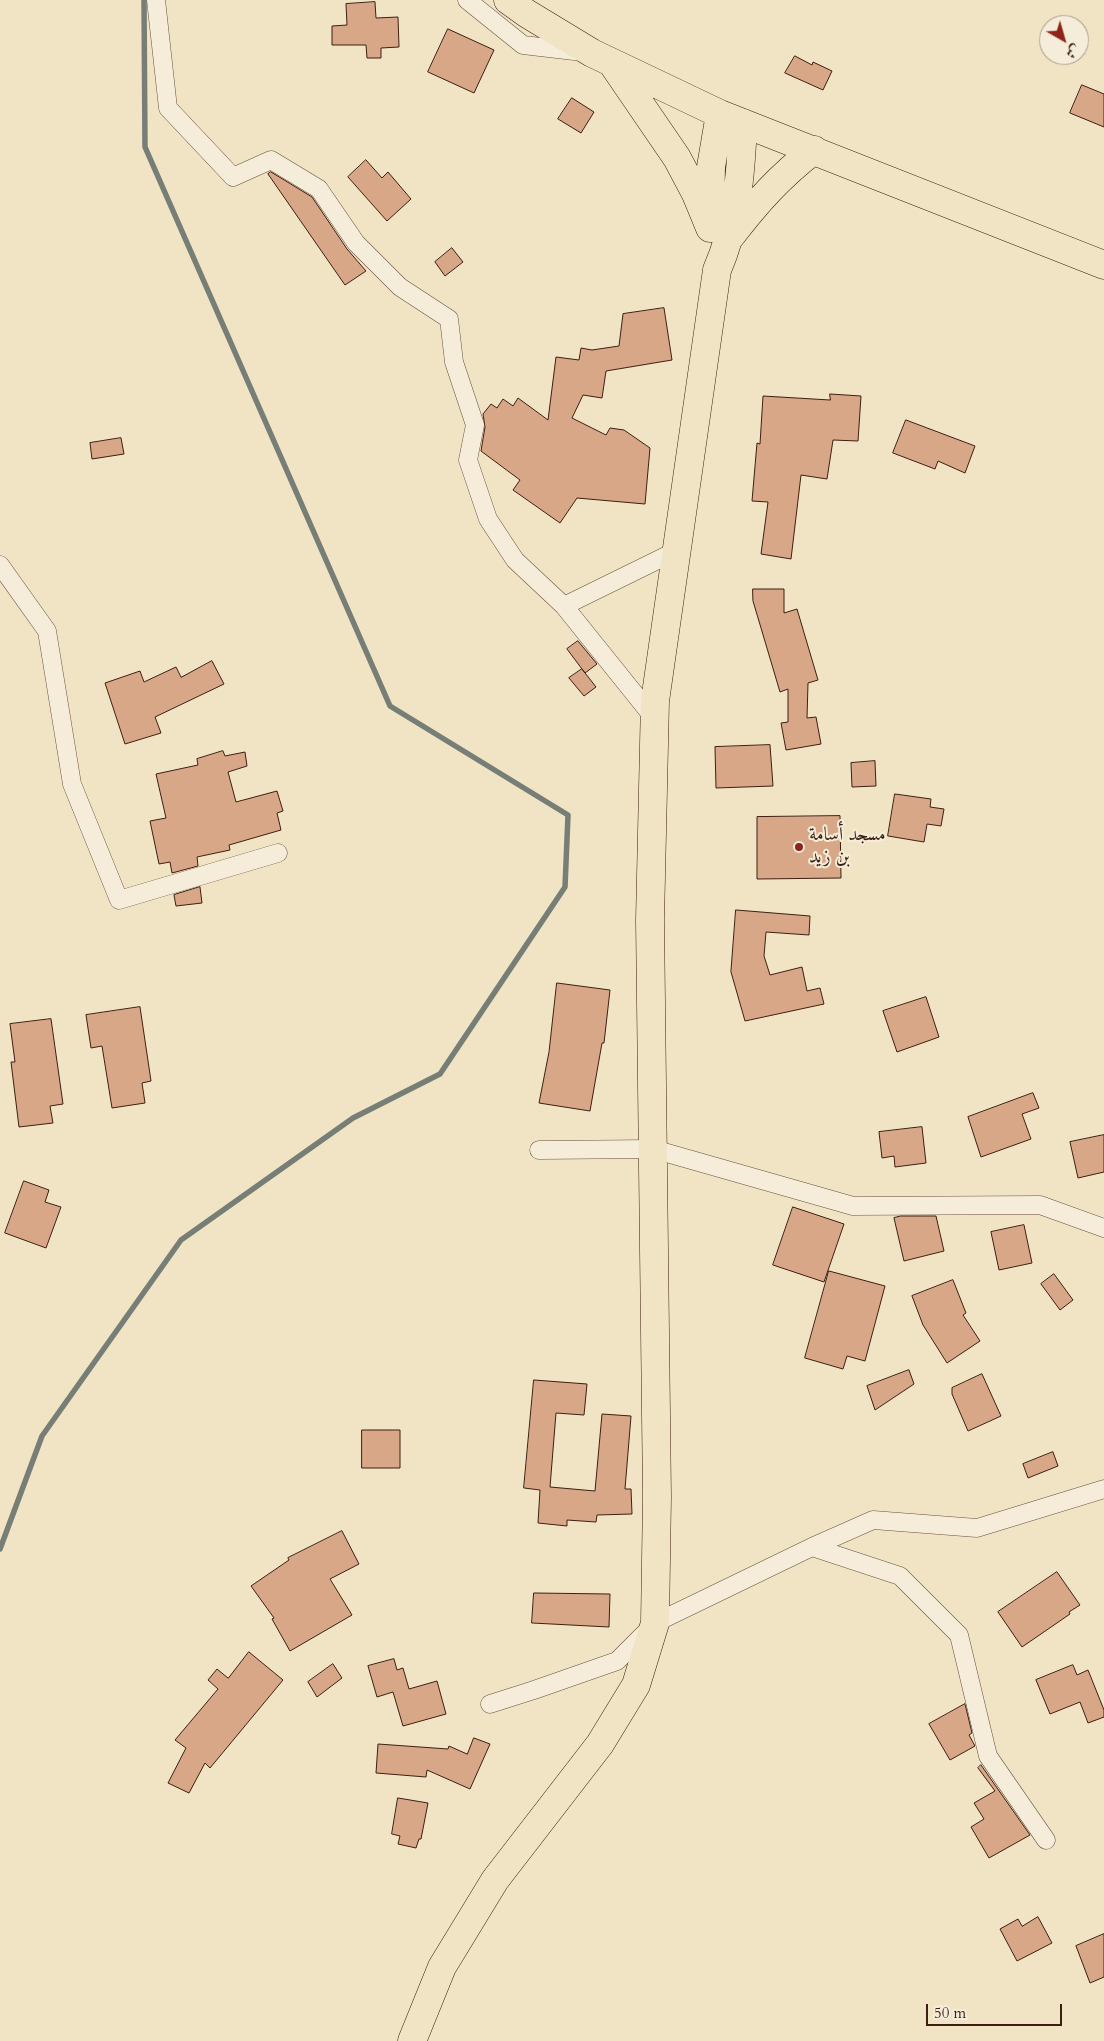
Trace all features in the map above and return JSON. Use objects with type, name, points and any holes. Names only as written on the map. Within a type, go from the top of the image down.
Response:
[{"type":"main road","points":[[508,0],[526,13],[601,57],[732,119],[1104,265]]},
{"type":"main road","points":[[601,57],[677,158],[720,233]]},
{"type":"main road","points":[[412,2041],[442,1967],[495,1880],[600,1744],[636,1685],[656,1623],[657,1497],[650,920],[654,718],[676,550],[717,270],[720,233],[711,167],[732,119]]},
{"type":"main road","points":[[720,233],[792,167],[814,150]]},
{"type":"street","points":[[156,0],[168,108],[233,177],[271,160],[319,190],[356,244],[400,287],[449,319],[454,362],[475,425],[468,460],[488,520],[515,560],[564,606],[654,718]]},
{"type":"street","points":[[467,0],[523,45],[601,57]]},
{"type":"street","points":[[564,606],[676,550]]},
{"type":"street","points":[[0,565],[47,631],[72,784],[119,900],[278,853]]},
{"type":"street","points":[[539,1150],[653,1149],[852,1206],[1040,1206],[1104,1228]]},
{"type":"street","points":[[490,1704],[617,1661],[656,1623],[812,1547],[873,1520],[977,1528],[1104,1489]]},
{"type":"street","points":[[812,1547],[900,1576],[959,1635],[988,1756],[1046,1840]]},
{"type":"building","points":[[375,2],[376,18],[398,17],[399,47],[381,48],[381,58],[367,58],[366,45],[332,45],[332,26],[347,25],[346,4]]},
{"type":"building","points":[[448,29],[494,50],[474,93],[428,72]]},
{"type":"building","points":[[795,56],[812,65],[813,62],[832,71],[823,90],[785,73]]},
{"type":"building","points":[[1082,85],[1104,94],[1104,127],[1070,113]]},
{"type":"building","points":[[572,98],[594,112],[581,133],[558,119]]},
{"type":"building","points":[[366,160],[382,178],[388,172],[411,199],[387,221],[348,177]]},
{"type":"building","points":[[271,172],[312,197],[347,249],[366,271],[345,285],[268,174]]},
{"type":"building","points":[[452,248],[463,262],[445,276],[435,262]]},
{"type":"building","points":[[664,308],[672,360],[606,371],[602,398],[583,395],[572,418],[606,435],[610,428],[624,430],[650,448],[645,504],[577,498],[560,523],[513,490],[520,480],[481,451],[485,427],[483,414],[491,404],[497,408],[503,399],[513,406],[518,398],[548,420],[556,357],[579,360],[581,348],[592,350],[619,346],[623,314]]},
{"type":"building","points":[[830,394],[861,396],[858,441],[833,440],[827,479],[801,475],[791,559],[761,554],[768,502],[752,501],[757,443],[760,444],[763,396],[830,400]]},
{"type":"building","points":[[906,420],[975,446],[965,473],[938,461],[935,469],[893,453]]},
{"type":"building","points":[[121,438],[124,454],[92,459],[90,443]]},
{"type":"building","points":[[753,589],[784,589],[784,613],[797,609],[818,680],[808,683],[807,718],[816,717],[821,744],[786,750],[781,723],[788,722],[788,689],[780,692],[753,601]]},
{"type":"building","points":[[578,641],[597,664],[585,673],[567,649]]},
{"type":"building","points":[[212,661],[224,684],[155,717],[161,733],[125,744],[105,683],[140,671],[144,682],[176,667],[181,677]]},
{"type":"building","points":[[582,669],[596,687],[584,696],[569,678]]},
{"type":"building","points":[[770,745],[773,786],[716,788],[715,747]]},
{"type":"building","points":[[223,751],[225,756],[245,752],[247,766],[228,772],[236,802],[277,791],[283,811],[277,813],[281,830],[229,845],[230,850],[197,857],[198,866],[172,873],[170,862],[159,864],[150,821],[166,818],[156,774],[198,765],[197,759]]},
{"type":"building","points":[[875,761],[876,786],[852,787],[851,763]]},
{"type":"building","points":[[895,794],[931,799],[930,807],[944,809],[941,826],[927,824],[924,842],[888,836]]},
{"type":"building","name":"مسجد أسامة بن زيد","points":[[840,816],[841,878],[757,879],[757,817]]},
{"type":"building","points":[[200,887],[202,903],[176,906],[174,895]]},
{"type":"building","points":[[736,910],[810,916],[809,935],[766,932],[764,956],[770,975],[802,967],[807,991],[820,988],[824,1004],[745,1021],[731,972]]},
{"type":"building","points":[[557,983],[610,990],[604,1043],[602,1043],[590,1111],[539,1103],[549,1052]]},
{"type":"building","points":[[926,997],[939,1037],[897,1052],[883,1011]]},
{"type":"building","points":[[140,1007],[151,1081],[142,1083],[145,1103],[112,1108],[102,1046],[91,1048],[86,1015]]},
{"type":"building","points":[[51,1019],[63,1104],[50,1106],[53,1123],[19,1127],[11,1062],[15,1062],[10,1024]]},
{"type":"building","points":[[1033,1093],[1039,1108],[1022,1114],[1031,1139],[981,1157],[968,1117]]},
{"type":"building","points":[[922,1127],[926,1163],[895,1167],[894,1156],[882,1158],[879,1132]]},
{"type":"building","points":[[1104,1135],[1104,1172],[1078,1178],[1070,1142]]},
{"type":"building","points":[[24,1181],[49,1190],[45,1202],[61,1207],[46,1248],[5,1233]]},
{"type":"building","points":[[793,1207],[844,1224],[824,1282],[773,1265]]},
{"type":"building","points":[[901,1216],[936,1216],[944,1251],[904,1261],[894,1218]]},
{"type":"building","points":[[1024,1225],[1032,1263],[999,1270],[991,1232]]},
{"type":"building","points":[[829,1271],[885,1286],[865,1361],[847,1356],[843,1369],[805,1358]]},
{"type":"building","points":[[1054,1274],[1073,1300],[1060,1310],[1041,1284]]},
{"type":"building","points":[[953,1280],[966,1313],[963,1315],[980,1341],[947,1363],[923,1325],[912,1296]]},
{"type":"building","points":[[909,1370],[914,1384],[875,1410],[867,1386]]},
{"type":"building","points":[[982,1374],[1001,1416],[968,1431],[952,1394],[952,1388]]},
{"type":"building","points":[[534,1380],[587,1384],[584,1415],[556,1413],[550,1487],[595,1491],[602,1414],[631,1416],[625,1489],[631,1489],[632,1514],[597,1515],[596,1522],[567,1520],[567,1526],[538,1523],[540,1490],[524,1488]]},
{"type":"building","points":[[362,1430],[400,1430],[400,1468],[362,1468]]},
{"type":"building","points":[[1053,1452],[1058,1466],[1028,1478],[1023,1464]]},
{"type":"building","points":[[342,1531],[359,1564],[330,1579],[352,1615],[290,1651],[272,1619],[274,1618],[251,1586],[289,1560],[288,1558]]},
{"type":"building","points":[[1057,1572],[1080,1605],[1022,1647],[998,1612]]},
{"type":"building","points":[[534,1593],[610,1594],[609,1627],[532,1623]]},
{"type":"building","points":[[249,1652],[283,1680],[210,1768],[205,1763],[189,1793],[168,1783],[186,1748],[175,1740],[218,1689],[208,1680],[217,1669],[228,1678]]},
{"type":"building","points":[[394,1659],[397,1670],[403,1668],[409,1689],[437,1681],[446,1714],[403,1726],[393,1692],[377,1697],[368,1666]]},
{"type":"building","points":[[333,1664],[342,1678],[317,1697],[308,1682]]},
{"type":"building","points":[[1073,1665],[1077,1675],[1088,1670],[1104,1710],[1104,1717],[1088,1723],[1080,1702],[1050,1714],[1036,1680]]},
{"type":"building","points":[[965,1704],[972,1733],[969,1735],[975,1746],[950,1760],[929,1724]]},
{"type":"building","points":[[474,1738],[490,1744],[470,1789],[427,1770],[426,1777],[376,1773],[378,1744],[448,1749],[449,1746],[467,1754]]},
{"type":"building","points":[[981,1765],[1030,1835],[989,1858],[971,1827],[984,1819],[974,1803],[995,1791],[978,1768]]},
{"type":"building","points":[[398,1798],[428,1803],[421,1839],[419,1839],[416,1848],[398,1844],[400,1836],[392,1834]]},
{"type":"building","points":[[1038,1917],[1052,1943],[1017,1961],[1000,1929],[1018,1919],[1022,1926]]},
{"type":"building","points":[[1104,1934],[1104,1977],[1090,1983],[1076,1946]]},
{"type":"waterway","points":[[0,1549],[42,1436],[181,1240],[353,1118],[440,1074],[565,887],[568,815],[390,706],[145,147],[144,0]]},
{"type":"place","name":"مسجد أسامة بن زيد","points":[[799,847]]}]
